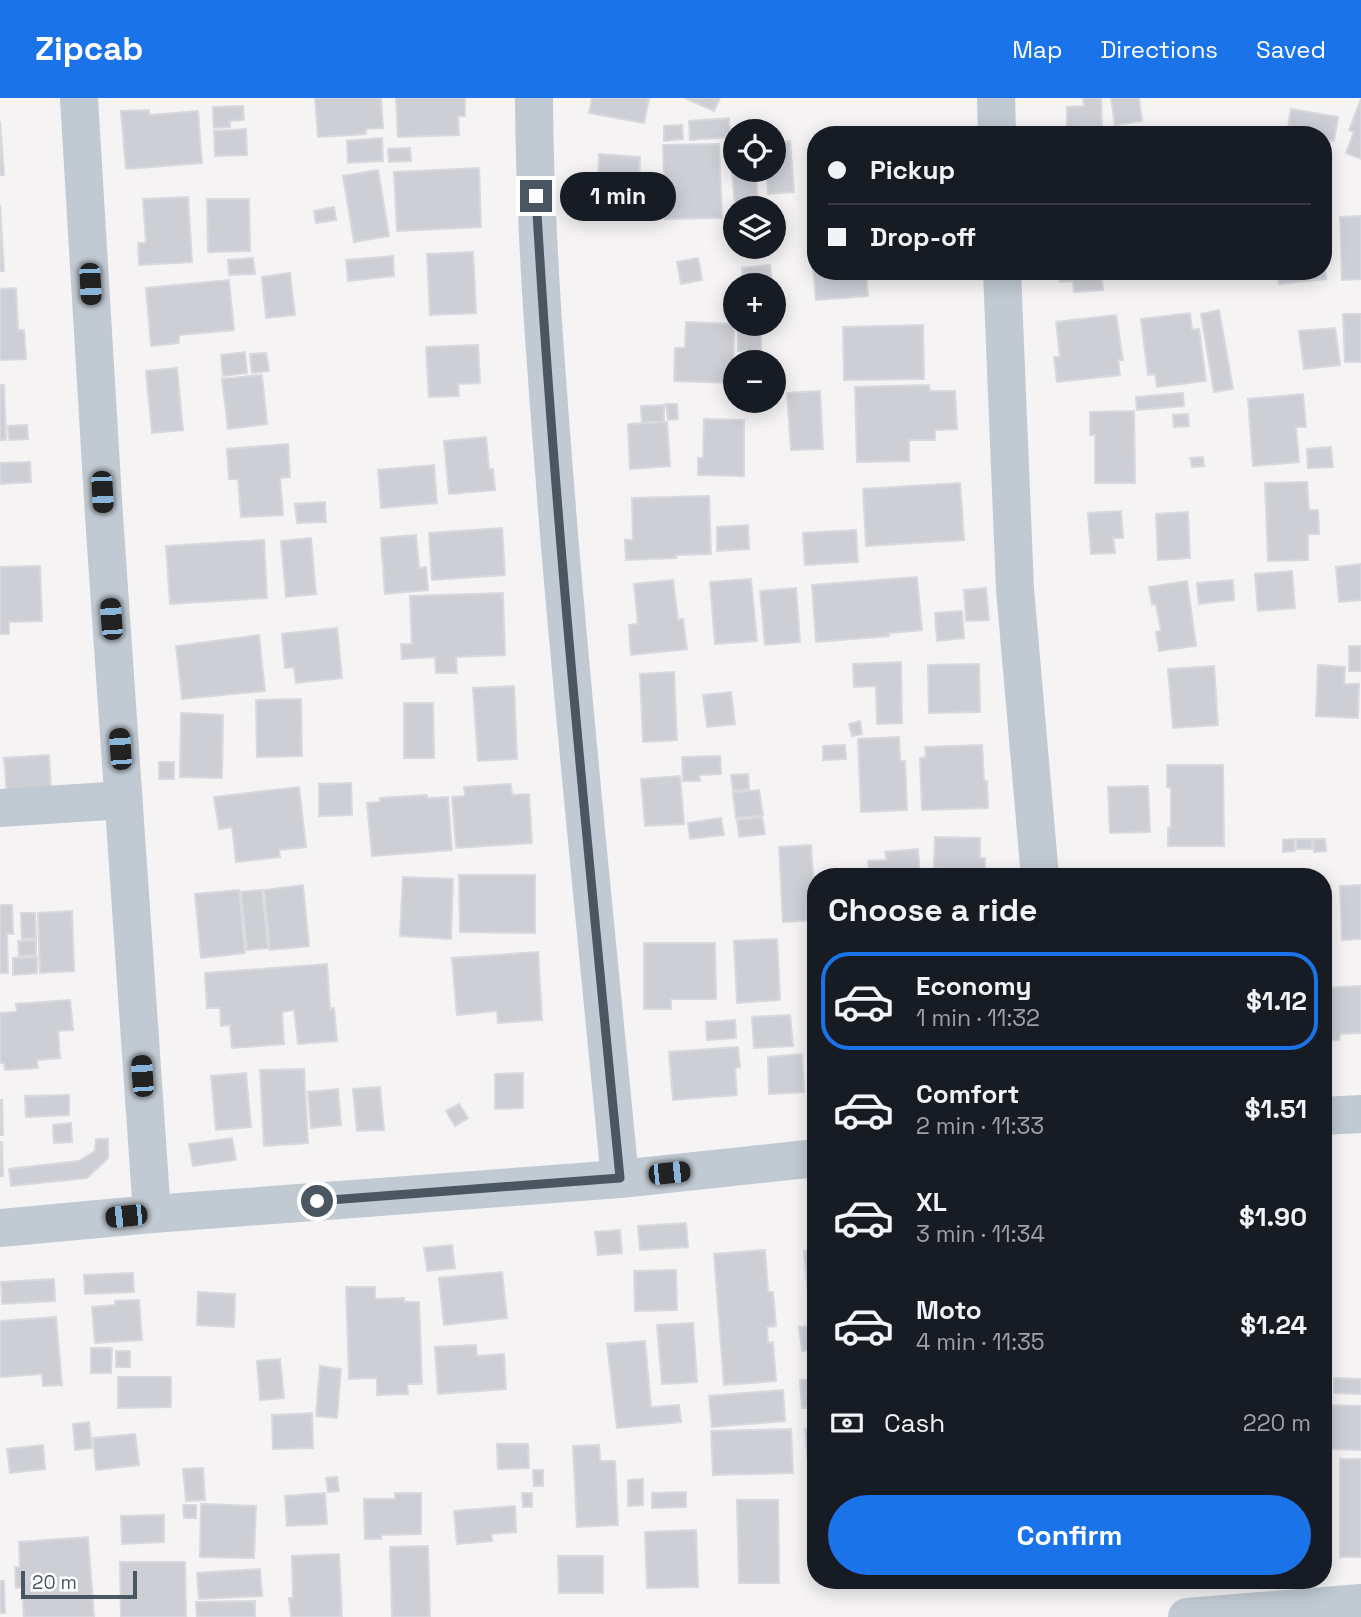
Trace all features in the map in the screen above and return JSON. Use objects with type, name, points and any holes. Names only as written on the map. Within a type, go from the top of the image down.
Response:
[{"type":"street","points":[[79,98],[104,516],[152,1214]]},
{"type":"street","points":[[534,98],[534,175],[546,371],[569,649],[620,1178]]},
{"type":"street","points":[[996,98],[997,126]]},
{"type":"street","points":[[1002,280],[1015,589],[1039,868]]},
{"type":"street","points":[[0,808],[123,800]]},
{"type":"street","points":[[1332,1116],[1361,1114]]},
{"type":"street","points":[[0,1228],[620,1178],[807,1159]]},
{"type":"street","points":[[1187,1617],[1361,1603]]},
{"type":"building","points":[[315,98],[381,98],[383,128],[366,129],[366,134],[318,137]]},
{"type":"building","points":[[396,98],[465,98],[465,116],[458,116],[459,135],[398,137]]},
{"type":"building","points":[[592,98],[649,98],[644,123],[589,113]]},
{"type":"building","points":[[685,98],[720,98],[714,111]]},
{"type":"building","points":[[1083,98],[1101,98],[1102,126],[1067,126],[1067,107],[1084,106]]},
{"type":"building","points":[[1111,98],[1139,98],[1142,121],[1115,125]]},
{"type":"building","points":[[1361,99],[1361,159],[1346,153],[1354,132],[1349,130]]},
{"type":"building","points":[[243,106],[244,120],[230,121],[230,127],[214,128],[213,107]]},
{"type":"building","points":[[1291,109],[1338,117],[1334,141],[1332,126],[1288,126]]},
{"type":"building","points":[[149,110],[149,115],[198,111],[202,163],[126,169],[121,111]]},
{"type":"building","points":[[729,118],[723,119],[723,138],[690,140],[689,121]]},
{"type":"building","points":[[0,121],[4,175],[0,175]]},
{"type":"building","points":[[682,125],[683,139],[664,141],[664,126]]},
{"type":"building","points":[[246,129],[247,155],[215,156],[214,131]]},
{"type":"building","points":[[382,138],[383,161],[348,163],[347,141]]},
{"type":"building","points":[[790,141],[794,192],[768,194],[767,182],[786,182],[786,142]]},
{"type":"building","points":[[719,144],[722,218],[665,219],[663,145]]},
{"type":"building","points":[[410,148],[411,161],[389,162],[388,149]]},
{"type":"building","points":[[599,154],[640,157],[639,190],[621,189],[620,202],[597,201]]},
{"type":"building","points":[[479,168],[481,227],[397,231],[394,172]]},
{"type":"building","points":[[378,170],[389,236],[354,242],[343,176]]},
{"type":"building","points":[[733,182],[756,182],[758,196],[734,196]]},
{"type":"building","points":[[188,197],[192,262],[139,265],[138,243],[146,243],[143,199]]},
{"type":"building","points":[[207,199],[249,199],[250,251],[208,252]]},
{"type":"building","points":[[0,205],[4,271],[0,271]]},
{"type":"building","points":[[334,207],[336,220],[316,223],[314,211]]},
{"type":"building","points":[[1361,216],[1361,279],[1342,280],[1340,217]]},
{"type":"building","points":[[473,252],[476,313],[430,315],[427,254]]},
{"type":"building","points":[[393,256],[394,276],[348,281],[346,260]]},
{"type":"building","points":[[253,258],[255,274],[229,275],[228,260]]},
{"type":"building","points":[[698,258],[702,280],[681,284],[677,262]]},
{"type":"building","points":[[770,265],[771,273],[742,273],[742,268]]},
{"type":"building","points":[[290,273],[295,315],[266,318],[262,277]]},
{"type":"building","points":[[229,280],[234,330],[179,335],[179,343],[151,346],[146,288]]},
{"type":"building","points":[[814,280],[867,280],[868,296],[816,300]]},
{"type":"building","points":[[1060,280],[1102,280],[1103,290],[1074,292],[1073,281]]},
{"type":"building","points":[[1278,280],[1317,280],[1279,284]]},
{"type":"building","points":[[16,288],[18,330],[24,330],[26,359],[0,360],[0,289]]},
{"type":"building","points":[[1219,310],[1233,389],[1214,392],[1201,314]]},
{"type":"building","points":[[1190,313],[1192,330],[1199,329],[1206,381],[1157,387],[1155,374],[1148,375],[1141,319]]},
{"type":"building","points":[[1343,314],[1361,314],[1361,362],[1345,362]]},
{"type":"building","points":[[1116,315],[1123,360],[1118,360],[1120,375],[1057,382],[1054,357],[1060,357],[1056,322]]},
{"type":"building","points":[[686,322],[723,324],[723,336],[734,336],[734,350],[723,350],[723,383],[674,381],[675,348],[685,348]]},
{"type":"building","points":[[923,325],[924,379],[844,380],[843,327]]},
{"type":"building","points":[[1335,328],[1340,365],[1304,369],[1299,331]]},
{"type":"building","points":[[738,336],[761,336],[761,350],[738,350]]},
{"type":"building","points":[[478,345],[480,383],[458,384],[459,396],[429,397],[426,347]]},
{"type":"building","points":[[245,352],[247,373],[223,376],[221,355]]},
{"type":"building","points":[[266,353],[269,371],[252,373],[250,354]]},
{"type":"building","points":[[177,368],[183,430],[152,433],[146,371]]},
{"type":"building","points":[[262,375],[267,424],[228,429],[222,379]]},
{"type":"building","points":[[0,385],[4,385],[6,440],[0,440]]},
{"type":"building","points":[[929,385],[930,391],[955,391],[957,429],[935,430],[935,440],[909,440],[909,461],[857,462],[855,387]]},
{"type":"building","points":[[820,391],[823,449],[791,450],[787,393]]},
{"type":"building","points":[[1183,393],[1184,406],[1137,410],[1136,397]]},
{"type":"building","points":[[1303,394],[1306,427],[1296,427],[1299,462],[1253,466],[1248,399]]},
{"type":"building","points":[[666,404],[677,404],[678,419],[668,420]]},
{"type":"building","points":[[664,405],[664,421],[642,423],[641,406]]},
{"type":"building","points":[[1134,411],[1135,483],[1095,483],[1095,435],[1090,435],[1090,412]]},
{"type":"building","points":[[1188,414],[1189,426],[1174,427],[1173,415]]},
{"type":"building","points":[[704,419],[744,420],[744,476],[698,475],[698,458],[703,458]]},
{"type":"building","points":[[667,422],[670,466],[630,469],[628,424]]},
{"type":"building","points":[[27,425],[28,439],[9,440],[8,426]]},
{"type":"building","points":[[486,437],[489,469],[493,469],[495,490],[449,494],[444,441]]},
{"type":"building","points":[[288,444],[290,477],[280,478],[283,515],[241,517],[238,479],[229,479],[227,449]]},
{"type":"building","points":[[1331,447],[1333,467],[1308,468],[1307,449]]},
{"type":"building","points":[[1203,457],[1204,466],[1192,467],[1190,458]]},
{"type":"building","points":[[30,462],[31,482],[0,484],[0,463]]},
{"type":"building","points":[[434,465],[437,503],[381,508],[378,470]]},
{"type":"building","points":[[1307,482],[1309,510],[1318,510],[1319,534],[1308,534],[1308,560],[1268,561],[1265,483]]},
{"type":"building","points":[[960,483],[964,540],[866,546],[863,489]]},
{"type":"building","points":[[709,496],[711,554],[626,560],[625,540],[633,540],[632,498]]},
{"type":"building","points":[[325,502],[326,522],[297,523],[295,504]]},
{"type":"building","points":[[1121,511],[1123,538],[1113,538],[1115,553],[1091,554],[1088,513]]},
{"type":"building","points":[[1188,512],[1190,558],[1158,560],[1156,514]]},
{"type":"building","points":[[748,525],[749,549],[717,551],[717,527]]},
{"type":"building","points":[[502,528],[505,575],[432,580],[429,533]]},
{"type":"building","points":[[856,530],[858,562],[805,565],[803,533]]},
{"type":"building","points":[[416,535],[419,568],[426,567],[428,590],[385,594],[381,538]]},
{"type":"building","points":[[311,538],[316,594],[286,597],[281,541]]},
{"type":"building","points":[[264,540],[267,598],[170,604],[166,546]]},
{"type":"building","points":[[1361,564],[1361,600],[1339,602],[1336,567]]},
{"type":"building","points":[[40,566],[42,621],[9,622],[9,634],[0,634],[0,567]]},
{"type":"building","points":[[1292,571],[1295,608],[1258,611],[1255,574]]},
{"type":"building","points":[[917,577],[922,630],[889,633],[889,636],[816,642],[812,585]]},
{"type":"building","points":[[751,579],[757,641],[715,644],[710,582]]},
{"type":"building","points":[[673,580],[678,620],[683,619],[687,649],[631,655],[629,625],[638,624],[634,584]]},
{"type":"building","points":[[1233,580],[1234,600],[1199,604],[1197,583]]},
{"type":"building","points":[[1187,581],[1196,646],[1159,651],[1156,632],[1161,631],[1156,604],[1152,605],[1149,587]]},
{"type":"building","points":[[796,588],[800,642],[765,645],[760,591]]},
{"type":"building","points":[[986,588],[989,620],[966,621],[964,590]]},
{"type":"building","points":[[503,593],[505,655],[456,657],[457,673],[436,673],[435,657],[402,659],[401,644],[412,644],[410,596]]},
{"type":"building","points":[[962,611],[964,638],[937,641],[935,613]]},
{"type":"building","points":[[337,628],[342,678],[296,683],[294,667],[285,668],[282,634]]},
{"type":"building","points":[[259,635],[265,691],[182,699],[176,646]]},
{"type":"building","points":[[1349,646],[1361,646],[1361,671],[1349,671]]},
{"type":"building","points":[[901,662],[902,723],[877,724],[876,686],[854,687],[853,664]]},
{"type":"building","points":[[979,664],[980,712],[929,713],[928,665]]},
{"type":"building","points":[[1318,665],[1345,667],[1344,684],[1359,684],[1358,718],[1316,716]]},
{"type":"building","points":[[1214,666],[1218,725],[1173,728],[1168,669]]},
{"type":"building","points":[[674,672],[677,740],[643,742],[640,674]]},
{"type":"building","points":[[514,686],[517,759],[478,761],[473,688]]},
{"type":"building","points":[[731,692],[735,724],[707,727],[703,695]]},
{"type":"building","points":[[301,699],[302,756],[257,757],[256,700]]},
{"type":"building","points":[[404,703],[433,703],[434,758],[404,758]]},
{"type":"building","points":[[181,713],[223,715],[222,778],[180,777]]},
{"type":"building","points":[[860,721],[862,734],[852,736],[849,724]]},
{"type":"building","points":[[899,737],[900,761],[905,761],[907,810],[861,812],[858,739]]},
{"type":"building","points":[[845,745],[846,759],[823,760],[823,746]]},
{"type":"building","points":[[982,745],[988,808],[922,810],[920,758],[926,757],[925,747]]},
{"type":"building","points":[[49,755],[51,792],[7,794],[4,758]]},
{"type":"building","points":[[720,756],[721,774],[699,775],[700,781],[683,781],[682,757]]},
{"type":"building","points":[[159,762],[174,762],[174,779],[159,779]]},
{"type":"building","points":[[1167,765],[1223,765],[1224,846],[1168,846],[1171,788],[1167,787]]},
{"type":"building","points":[[748,774],[749,789],[733,791],[731,775]]},
{"type":"building","points":[[680,776],[684,824],[645,826],[641,779]]},
{"type":"building","points":[[351,783],[352,815],[319,816],[319,784]]},
{"type":"building","points":[[511,784],[512,795],[529,794],[532,843],[456,848],[452,797],[465,796],[464,787]]},
{"type":"building","points":[[1148,786],[1150,832],[1110,833],[1108,787]]},
{"type":"building","points":[[299,787],[306,847],[279,850],[280,857],[236,862],[232,827],[219,829],[214,797]]},
{"type":"building","points":[[759,790],[763,815],[736,818],[733,793]]},
{"type":"building","points":[[427,795],[427,798],[448,797],[452,850],[372,856],[367,803],[380,802],[380,798]]},
{"type":"building","points":[[762,817],[765,834],[739,837],[737,820]]},
{"type":"building","points":[[721,818],[724,835],[690,839],[688,823]]},
{"type":"building","points":[[935,837],[980,838],[980,858],[985,858],[985,868],[934,868]]},
{"type":"building","points":[[1294,839],[1295,851],[1283,852],[1283,840]]},
{"type":"building","points":[[1296,839],[1312,839],[1312,849],[1297,849]]},
{"type":"building","points":[[1313,839],[1325,839],[1326,851],[1314,852]]},
{"type":"building","points":[[811,845],[813,868],[807,868],[807,921],[783,922],[779,847]]},
{"type":"building","points":[[918,849],[919,868],[869,868],[868,861],[887,860],[885,852]]},
{"type":"building","points":[[459,875],[535,875],[535,933],[460,932]]},
{"type":"building","points":[[403,877],[453,879],[451,939],[400,936]]},
{"type":"building","points":[[303,885],[309,946],[270,950],[264,890]]},
{"type":"building","points":[[1361,885],[1361,939],[1342,940],[1340,886]]},
{"type":"building","points":[[239,890],[245,953],[201,958],[195,894]]},
{"type":"building","points":[[262,890],[268,948],[247,950],[241,892]]},
{"type":"building","points":[[0,905],[12,905],[13,934],[7,934],[8,973],[0,973]]},
{"type":"building","points":[[72,911],[74,971],[40,973],[38,913]]},
{"type":"building","points":[[21,913],[35,913],[36,938],[22,939]]},
{"type":"building","points":[[777,939],[780,1000],[737,1003],[734,941]]},
{"type":"building","points":[[36,940],[36,955],[19,956],[18,941]]},
{"type":"building","points":[[644,943],[715,943],[716,999],[671,999],[671,1009],[644,1009]]},
{"type":"building","points":[[538,952],[542,1020],[498,1023],[497,1011],[457,1015],[452,958]]},
{"type":"building","points":[[37,957],[37,973],[13,975],[13,958]]},
{"type":"building","points":[[327,964],[330,1009],[334,1008],[337,1041],[298,1044],[294,1010],[282,1012],[284,1044],[232,1048],[230,1025],[221,1026],[220,1008],[207,1008],[205,973]]},
{"type":"building","points":[[1361,986],[1361,1033],[1340,1034],[1339,1040],[1332,1040],[1332,988]]},
{"type":"building","points":[[70,1000],[73,1030],[58,1031],[60,1058],[37,1060],[38,1068],[5,1070],[4,1063],[0,1063],[0,1013],[17,1012],[16,1004]]},
{"type":"building","points":[[790,1015],[793,1046],[754,1048],[752,1017]]},
{"type":"building","points":[[735,1020],[736,1038],[707,1040],[706,1022]]},
{"type":"building","points":[[738,1047],[740,1067],[735,1068],[737,1095],[673,1100],[669,1052]]},
{"type":"building","points":[[802,1054],[804,1092],[769,1094],[768,1057]]},
{"type":"building","points":[[304,1069],[308,1143],[264,1146],[260,1070]]},
{"type":"building","points":[[246,1073],[251,1127],[216,1130],[211,1076]]},
{"type":"building","points":[[523,1073],[523,1108],[495,1109],[495,1074]]},
{"type":"building","points":[[380,1087],[384,1130],[357,1131],[353,1089]]},
{"type":"building","points":[[338,1089],[341,1125],[311,1128],[308,1092]]},
{"type":"building","points":[[69,1095],[69,1115],[26,1117],[25,1096]]},
{"type":"building","points":[[2,1100],[3,1135],[0,1135]]},
{"type":"building","points":[[459,1104],[468,1118],[455,1126],[446,1111]]},
{"type":"building","points":[[71,1123],[72,1142],[54,1143],[53,1125]]},
{"type":"building","points":[[232,1138],[236,1160],[193,1166],[189,1144]]},
{"type":"building","points":[[96,1139],[108,1139],[108,1158],[87,1178],[11,1186],[9,1169],[79,1161],[95,1151]]},
{"type":"building","points":[[2,1142],[3,1176],[0,1176]]},
{"type":"building","points":[[686,1223],[688,1247],[640,1250],[638,1226]]},
{"type":"building","points":[[620,1230],[622,1253],[598,1255],[595,1232]]},
{"type":"building","points":[[452,1245],[455,1268],[427,1271],[424,1248]]},
{"type":"building","points":[[765,1250],[768,1292],[773,1292],[776,1326],[767,1327],[768,1343],[773,1342],[776,1381],[724,1385],[714,1254]]},
{"type":"building","points":[[804,1251],[807,1251],[807,1283]]},
{"type":"building","points":[[676,1270],[677,1310],[635,1311],[634,1271]]},
{"type":"building","points":[[502,1272],[507,1318],[444,1325],[439,1278]]},
{"type":"building","points":[[133,1273],[134,1292],[85,1294],[84,1275]]},
{"type":"building","points":[[54,1279],[55,1301],[2,1304],[1,1282]]},
{"type":"building","points":[[346,1287],[375,1287],[375,1299],[404,1298],[404,1302],[419,1302],[422,1384],[407,1384],[408,1394],[377,1395],[377,1378],[349,1379]]},
{"type":"building","points":[[198,1292],[235,1294],[234,1327],[197,1325]]},
{"type":"building","points":[[139,1300],[142,1340],[95,1343],[92,1307],[115,1305],[115,1301]]},
{"type":"building","points":[[56,1317],[62,1385],[43,1386],[42,1374],[0,1377],[0,1321]]},
{"type":"building","points":[[693,1323],[697,1382],[662,1384],[657,1325]]},
{"type":"building","points":[[807,1326],[807,1351],[802,1351],[799,1327]]},
{"type":"building","points":[[645,1341],[651,1407],[679,1405],[681,1422],[617,1428],[607,1344]]},
{"type":"building","points":[[476,1345],[477,1356],[504,1354],[506,1389],[438,1394],[435,1347]]},
{"type":"building","points":[[91,1348],[112,1348],[111,1373],[91,1373]]},
{"type":"building","points":[[116,1351],[130,1351],[130,1367],[116,1367]]},
{"type":"building","points":[[280,1359],[284,1398],[260,1400],[257,1361]]},
{"type":"building","points":[[320,1366],[341,1369],[337,1418],[316,1416]]},
{"type":"building","points":[[118,1377],[171,1377],[171,1407],[118,1408]]},
{"type":"building","points":[[1334,1378],[1361,1379],[1361,1394],[1334,1393]]},
{"type":"building","points":[[800,1380],[807,1380],[807,1408],[802,1408]]},
{"type":"building","points":[[783,1390],[785,1421],[712,1427],[709,1396]]},
{"type":"building","points":[[1332,1405],[1361,1406],[1361,1450],[1332,1449]]},
{"type":"building","points":[[312,1413],[313,1448],[273,1449],[272,1415]]},
{"type":"building","points":[[89,1422],[92,1448],[75,1450],[73,1424]]},
{"type":"building","points":[[791,1429],[793,1473],[713,1475],[711,1431]]},
{"type":"building","points":[[135,1434],[139,1465],[96,1470],[93,1438]]},
{"type":"building","points":[[497,1444],[528,1444],[529,1468],[498,1469]]},
{"type":"building","points":[[43,1445],[45,1469],[10,1473],[7,1449]]},
{"type":"building","points":[[599,1445],[600,1461],[615,1461],[618,1525],[577,1527],[573,1446]]},
{"type":"building","points":[[1340,1459],[1361,1459],[1361,1557],[1340,1557]]},
{"type":"building","points":[[203,1468],[205,1500],[186,1501],[183,1469]]},
{"type":"building","points":[[533,1470],[543,1470],[543,1486],[534,1486]]},
{"type":"building","points":[[337,1477],[339,1491],[328,1492],[326,1478]]},
{"type":"building","points":[[643,1479],[643,1505],[628,1506],[628,1480]]},
{"type":"building","points":[[686,1492],[686,1507],[652,1508],[652,1493]]},
{"type":"building","points":[[325,1493],[327,1524],[287,1526],[285,1496]]},
{"type":"building","points":[[395,1493],[421,1493],[421,1534],[381,1535],[381,1539],[365,1539],[364,1499],[395,1499]]},
{"type":"building","points":[[522,1493],[532,1493],[532,1507],[523,1507]]},
{"type":"building","points":[[737,1500],[778,1500],[779,1583],[739,1583]]},
{"type":"building","points":[[201,1504],[256,1506],[254,1558],[200,1557]]},
{"type":"building","points":[[183,1505],[196,1505],[196,1518],[184,1518]]},
{"type":"building","points":[[515,1506],[516,1532],[491,1534],[492,1541],[457,1544],[454,1511]]},
{"type":"building","points":[[164,1515],[164,1542],[122,1544],[121,1516]]},
{"type":"building","points":[[696,1530],[698,1587],[647,1588],[645,1532]]},
{"type":"building","points":[[88,1537],[94,1617],[24,1617],[22,1587],[16,1588],[15,1567],[20,1567],[19,1542]]},
{"type":"building","points":[[428,1546],[430,1617],[392,1617],[390,1547]]},
{"type":"building","points":[[339,1554],[342,1617],[291,1617],[289,1598],[293,1598],[292,1556]]},
{"type":"building","points":[[558,1556],[603,1556],[603,1593],[559,1593]]},
{"type":"building","points":[[120,1562],[185,1562],[186,1617],[121,1617]]},
{"type":"building","points":[[260,1569],[262,1596],[199,1599],[197,1573]]},
{"type":"building","points":[[0,1581],[4,1581],[5,1613],[0,1613]]},
{"type":"building","points":[[255,1601],[255,1617],[197,1617],[196,1602]]},
{"type":"route","points":[[317,1201],[620,1178],[566,622],[545,357],[536,196]]}]
